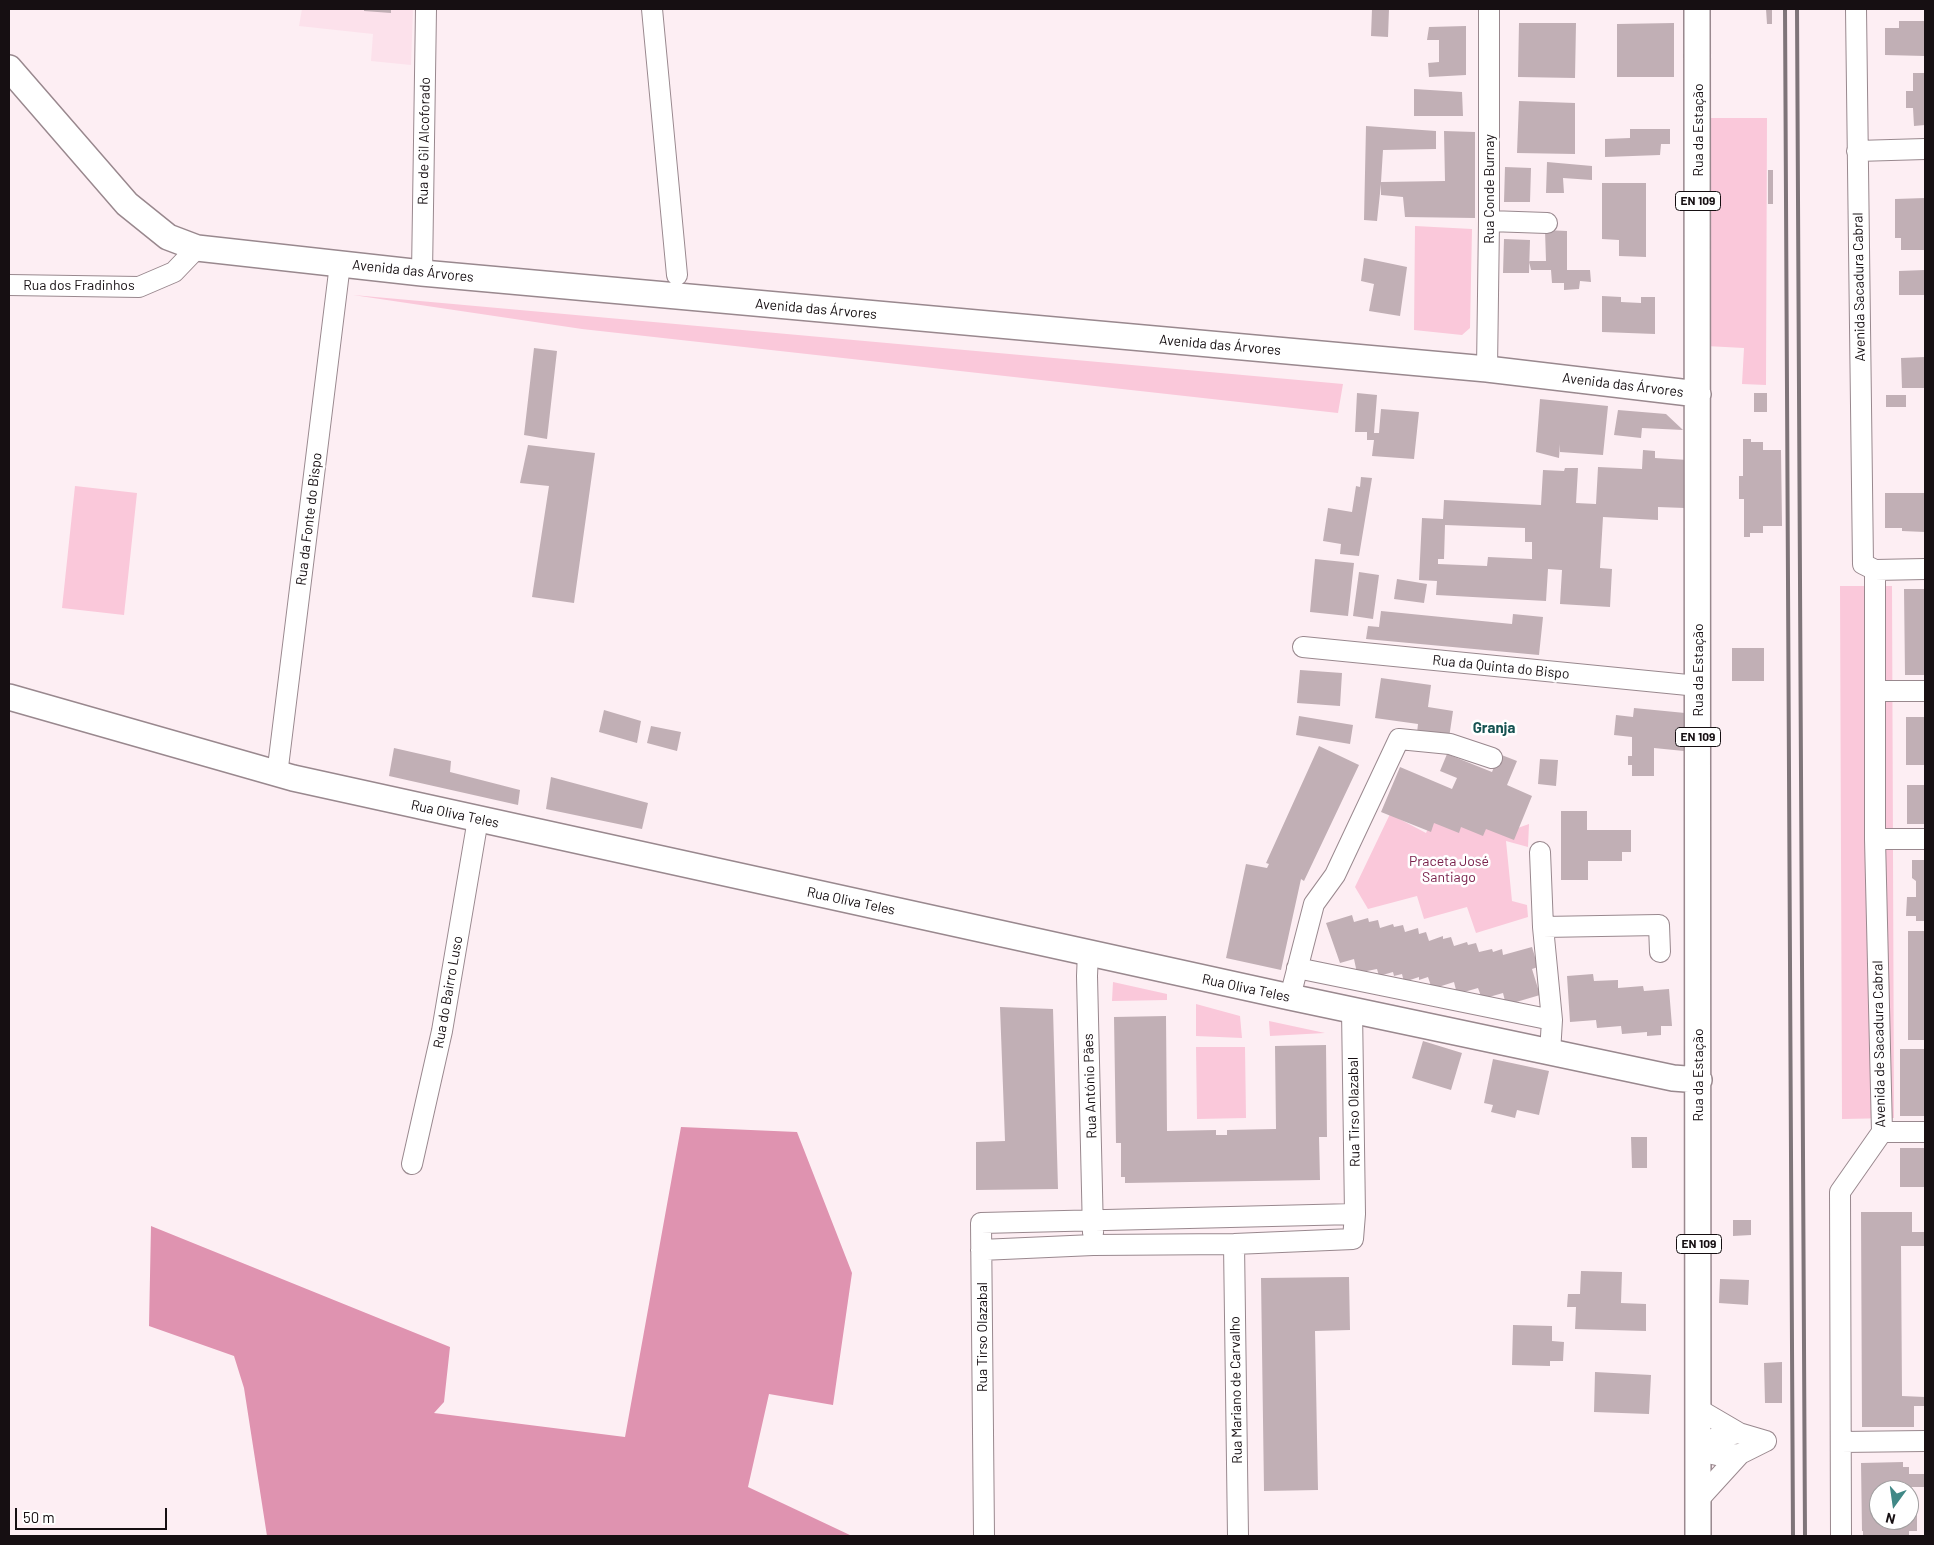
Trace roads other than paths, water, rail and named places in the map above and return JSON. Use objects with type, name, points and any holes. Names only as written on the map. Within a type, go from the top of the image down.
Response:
[{"type":"main road","name":"Rua da Estação","points":[[1697,9],[1698,1451]]},
{"type":"main road","name":"Avenida das Árvores","points":[[9,68],[127,204],[168,237],[197,248],[422,273],[1487,368],[1698,394]]},
{"type":"main road","name":"Rua Oliva Teles","points":[[9,697],[277,775],[1290,998],[1673,1078],[1699,1080]]},
{"type":"main road","name":"EN 109","points":[[1698,1451],[1698,1536]]},
{"type":"street","name":"Rua de Gil Alcoforado","points":[[422,273],[426,9]]},
{"type":"street","points":[[652,9],[677,275]]},
{"type":"street","name":"Rua Conde Burnay","points":[[1487,368],[1489,9]]},
{"type":"street","name":"Avenida Sacadura Cabral","points":[[1856,9],[1857,151],[1869,567]]},
{"type":"street","points":[[1857,151],[1925,149]]},
{"type":"street","points":[[1489,221],[1548,223]]},
{"type":"street","name":"Rua dos Fradinhos","points":[[9,285],[139,287],[174,272],[197,248]]},
{"type":"street","name":"Rua da Fonte do Bispo","points":[[277,775],[340,264]]},
{"type":"street","points":[[1869,567],[1925,569]]},
{"type":"street","name":"Avenida de Sacadura Cabral","points":[[1841,1536],[1840,1192],[1882,1132],[1875,839],[1876,691],[1869,567]]},
{"type":"street","name":"Rua da Quinta do Bispo","points":[[1303,648],[1698,686]]},
{"type":"street","points":[[1876,691],[1925,691]]},
{"type":"street","points":[[1290,998],[1314,904],[1335,876],[1399,739],[1450,744],[1492,758]]},
{"type":"street","name":"Rua do Bairro Luso","points":[[412,1164],[442,1030],[478,819]]},
{"type":"street","points":[[1875,839],[1925,839]]},
{"type":"street","points":[[1540,852],[1543,927],[1552,1020],[1550,1053]]},
{"type":"street","points":[[1543,927],[1659,925],[1660,952]]},
{"type":"street","name":"Rua António Pães","points":[[1088,952],[1087,976],[1094,1220]]},
{"type":"street","points":[[1297,968],[1552,1020]]},
{"type":"street","name":"Rua Tirso Olazabal","points":[[984,1536],[982,1250],[1093,1245],[1234,1244],[1353,1238],[1355,1214],[1352,1010]]},
{"type":"street","points":[[1882,1132],[1925,1132]]},
{"type":"street","points":[[982,1250],[981,1223],[1355,1214]]},
{"type":"street","points":[[1093,1245],[1094,1220]]},
{"type":"street","name":"Rua Mariano de Carvalho","points":[[1234,1244],[1238,1536]]},
{"type":"street","points":[[1698,1409],[1739,1433],[1766,1441],[1740,1454],[1699,1499]]},
{"type":"street","points":[[1698,1451],[1715,1438],[1739,1433]]},
{"type":"street","points":[[1841,1442],[1925,1441]]},
{"type":"street","points":[[1698,1451],[1717,1455],[1740,1454]]},
{"type":"railway","points":[[1785,9],[1793,1536]]},
{"type":"railway","points":[[1797,9],[1805,1536]]},
{"type":"district","name":"Granja","points":[[1494,728]]},
{"type":"park label","name":"Praceta José Santiago","points":[[1449,870]]}]
